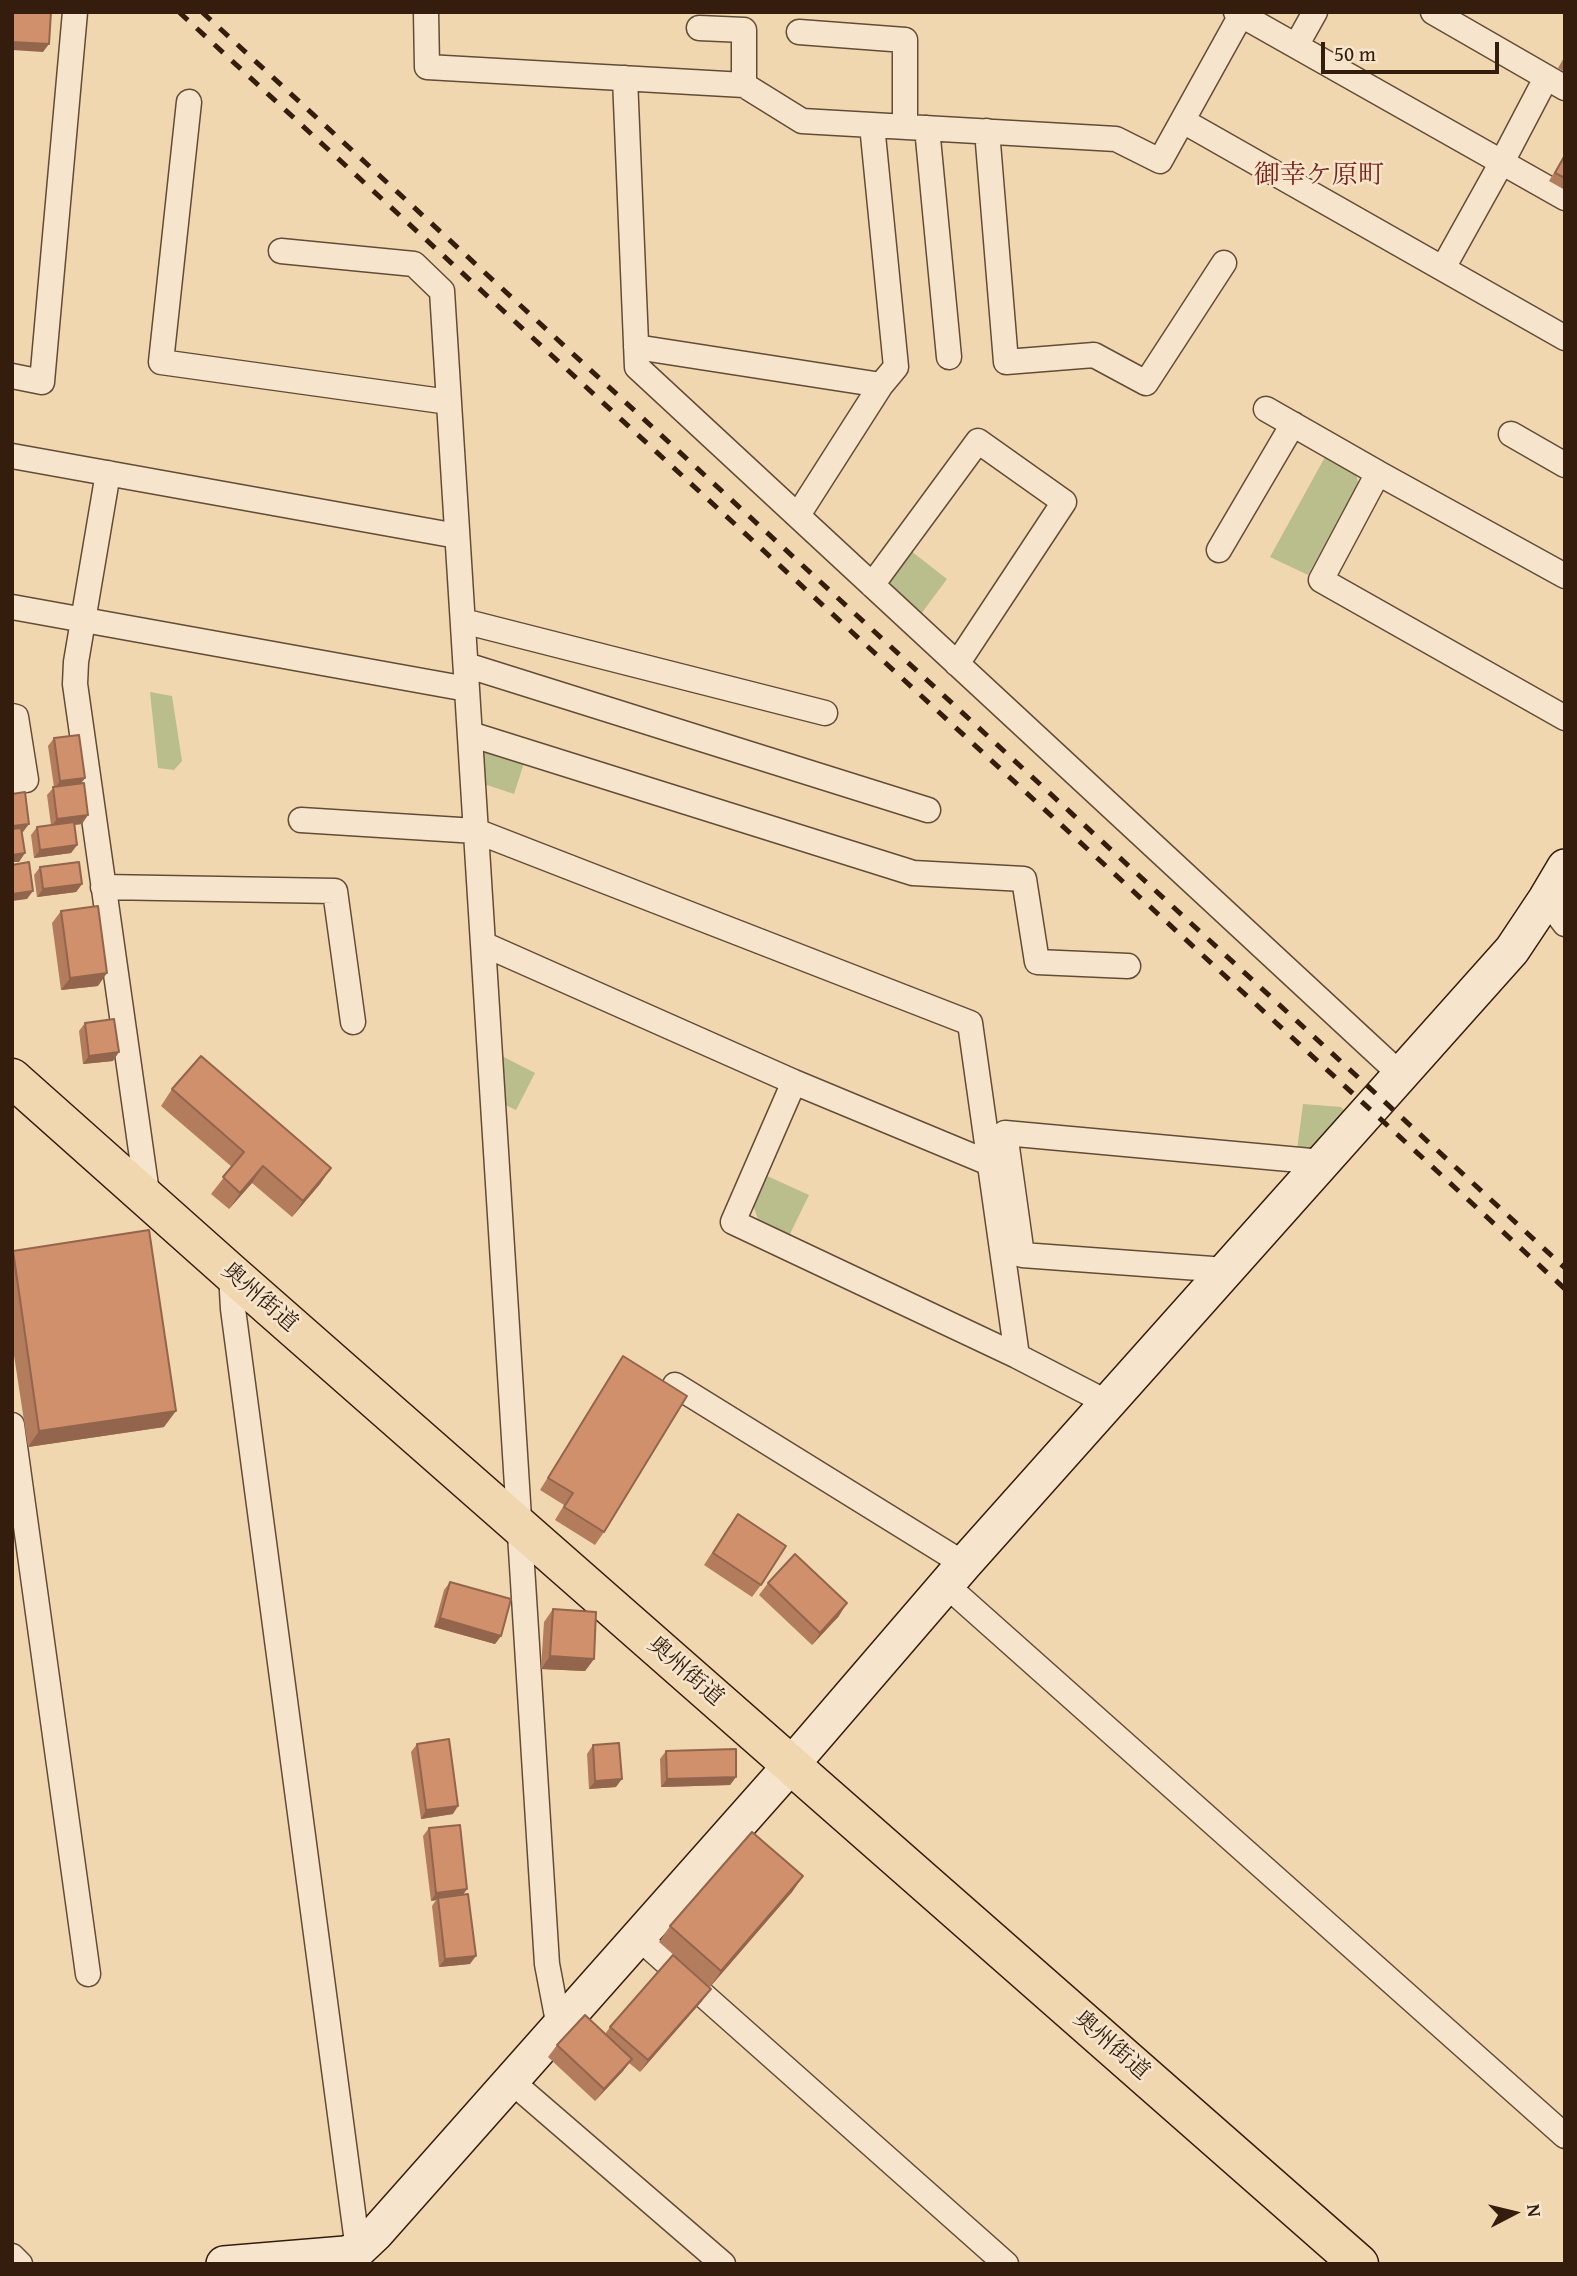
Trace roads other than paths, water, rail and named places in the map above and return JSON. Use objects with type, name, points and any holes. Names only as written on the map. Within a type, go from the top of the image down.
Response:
[{"type":"highway","name":"奥州街道","points":[[12,1078],[230,1273],[1359,2264]]},
{"type":"street","points":[[12,376],[42,382],[75,12]]},
{"type":"street","points":[[426,12],[427,66],[744,85],[802,121],[1116,139],[1160,161],[1239,13],[1565,198]]},
{"type":"street","points":[[1296,46],[1315,12]]},
{"type":"street","points":[[1433,12],[1555,83],[1502,162],[1443,268]]},
{"type":"street","points":[[699,28],[744,30],[744,85]]},
{"type":"street","points":[[799,32],[905,40],[949,357]]},
{"type":"street","points":[[625,78],[637,367],[1400,1074]]},
{"type":"street","points":[[190,102],[161,362],[449,402]]},
{"type":"street","points":[[1182,121],[1565,338]]},
{"type":"street","points":[[797,516],[896,367],[872,125]]},
{"type":"street","points":[[987,131],[1006,362],[1094,355],[1146,383],[1224,264]]},
{"type":"street","points":[[281,251],[414,264],[442,291],[547,1964],[559,2027]]},
{"type":"street","points":[[636,347],[881,386]]},
{"type":"street","points":[[1266,408],[1378,474],[1565,576]]},
{"type":"street","points":[[1219,550],[1293,424]]},
{"type":"street","points":[[1510,434],[1565,465]]},
{"type":"street","points":[[872,585],[978,441],[1064,502],[957,664]]},
{"type":"street","points":[[12,456],[457,536]]},
{"type":"street","points":[[108,473],[76,663],[75,684],[148,1200]]},
{"type":"street","points":[[1378,474],[1321,580],[1565,718]]},
{"type":"street","points":[[12,607],[83,621],[466,677],[928,810]]},
{"type":"street","points":[[463,621],[825,713]]},
{"type":"street","points":[[12,716],[16,717],[26,780],[12,782]]},
{"type":"street","points":[[470,734],[913,873],[1024,879],[1037,962],[1128,967]]},
{"type":"street","points":[[301,820],[476,831],[970,1023],[1017,1356]]},
{"type":"street","points":[[224,2264],[296,2261],[345,2254],[358,2250],[376,2234],[1400,1074],[1512,950],[1556,912],[1565,867]]},
{"type":"street","points":[[103,887],[335,891],[353,1023]]},
{"type":"street","points":[[483,944],[794,1082],[989,1163]]},
{"type":"street","points":[[794,1082],[733,1222],[1017,1356],[1108,1403]]},
{"type":"street","points":[[1226,1270],[1022,1255],[1005,1133],[1322,1162]]},
{"type":"street","points":[[230,1273],[358,2250]]},
{"type":"street","points":[[675,1385],[955,1575],[1565,2136]]},
{"type":"street","points":[[12,1425],[88,1974]]},
{"type":"street","points":[[639,1938],[1006,2264]]},
{"type":"street","points":[[511,2081],[723,2264]]},
{"type":"street","points":[[12,2256],[20,2264]]},
{"type":"railway","points":[[179,12],[1565,1289]]},
{"type":"railway","points":[[202,12],[1565,1268]]},
{"type":"district","name":"御幸ケ原町","points":[[1319,176]]}]
